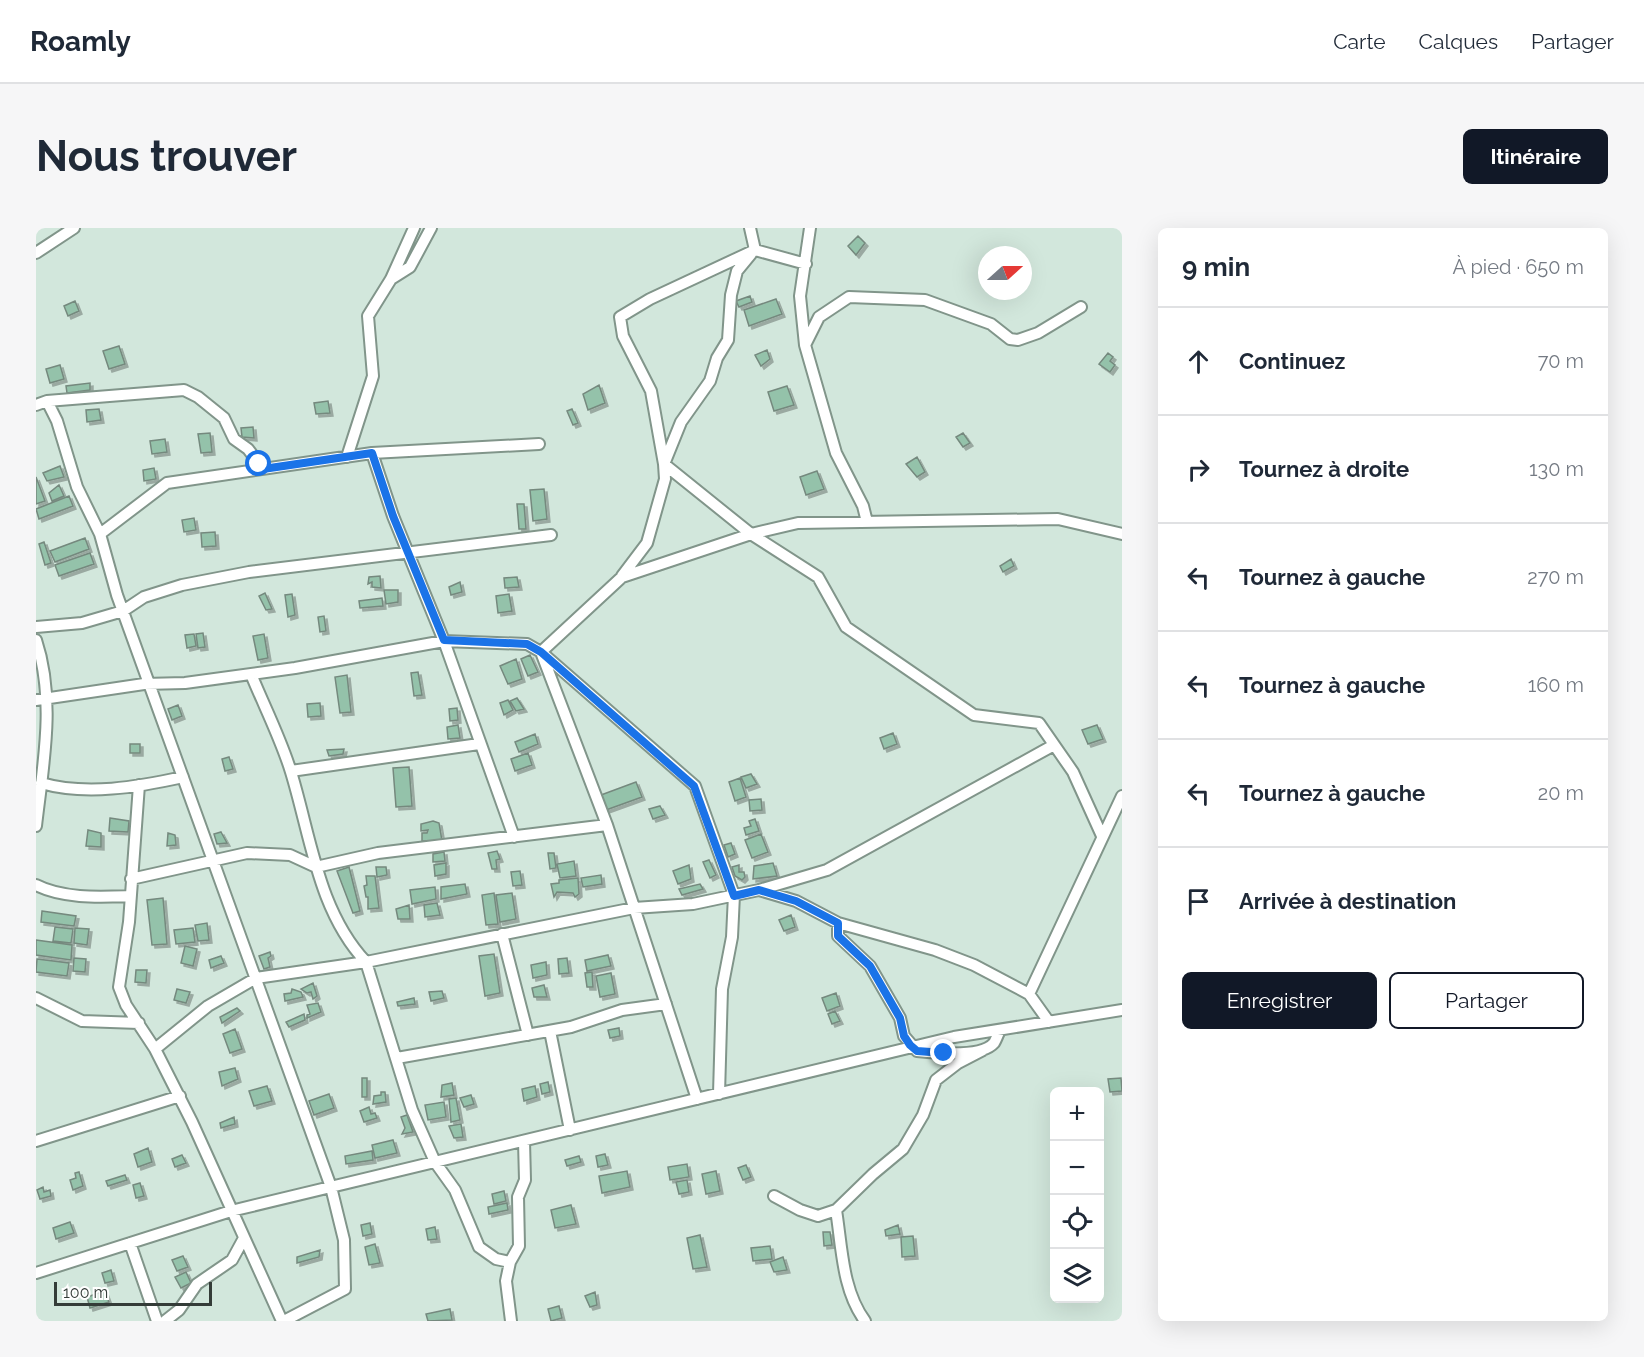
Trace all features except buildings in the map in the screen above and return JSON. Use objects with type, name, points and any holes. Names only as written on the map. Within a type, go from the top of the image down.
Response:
[{"type":"street","points":[[36,252],[74,228]]},
{"type":"street","points":[[347,457],[373,376],[368,316],[391,279],[414,228]]},
{"type":"street","points":[[391,279],[410,267],[431,228]]},
{"type":"street","points":[[750,228],[755,250]]},
{"type":"street","points":[[810,228],[800,296],[805,345],[836,453],[863,506],[867,522]]},
{"type":"street","points":[[664,464],[681,422],[711,381],[717,357],[728,340],[731,295],[737,271],[755,250]]},
{"type":"street","points":[[541,652],[622,576],[647,543],[665,479],[651,390],[623,336],[620,317],[650,299],[755,250],[806,264]]},
{"type":"street","points":[[805,345],[819,317],[849,297],[925,300],[991,324],[1010,339],[1018,340],[1038,333],[1081,307]]},
{"type":"street","points":[[36,405],[47,401],[184,390],[198,397],[224,418],[234,439],[248,449],[263,469]]},
{"type":"street","points":[[47,401],[57,421],[77,487],[100,534],[123,611],[331,1187],[344,1240],[345,1290],[283,1321],[180,1096],[155,1049],[126,1005],[119,987],[129,922],[139,785]]},
{"type":"street","points":[[100,534],[167,483],[372,453],[539,444]]},
{"type":"street","points":[[372,453],[408,552],[444,640],[479,744],[514,837]]},
{"type":"street","points":[[664,464],[751,534],[818,577],[846,627],[974,715],[1039,723],[1072,772],[1102,836]]},
{"type":"street","points":[[622,576],[751,534],[798,523],[1058,519],[1122,534]]},
{"type":"street","points":[[36,627],[82,623],[123,611],[144,597],[182,585],[249,572],[551,535]]},
{"type":"street","points":[[36,640],[42,658],[41,783],[36,826]]},
{"type":"street","points":[[42,700],[149,683],[185,683],[251,674],[444,640],[527,644],[541,652],[694,786],[734,896],[732,937],[722,989],[719,1094]]},
{"type":"street","points":[[541,652],[607,825],[697,1099]]},
{"type":"street","points":[[251,674],[291,771],[324,892],[349,944],[366,962],[412,1110],[435,1162],[455,1190],[479,1247],[496,1259],[510,1262]]},
{"type":"street","points":[[291,771],[479,744]]},
{"type":"street","points":[[155,1049],[208,1006],[255,978],[366,962],[634,908],[693,904],[759,890],[827,870],[1054,745]]},
{"type":"street","points":[[41,783],[63,789],[139,785],[183,777]]},
{"type":"street","points":[[1029,994],[1122,796]]},
{"type":"street","points":[[131,879],[247,853],[290,855],[316,867],[378,853],[607,825]]},
{"type":"street","points":[[36,885],[46,890],[99,897],[130,896]]},
{"type":"street","points":[[759,890],[796,901],[838,923],[934,950],[974,965],[1029,994],[1049,1022]]},
{"type":"street","points":[[838,923],[838,936],[870,966],[900,1018],[904,1036],[912,1047],[917,1051],[944,1053],[983,1050]]},
{"type":"street","points":[[502,934],[528,1035]]},
{"type":"street","points":[[36,998],[82,1021],[139,1023]]},
{"type":"street","points":[[397,1058],[571,1027],[622,1010],[666,1004]]},
{"type":"street","points":[[36,1273],[231,1211],[912,1047],[1122,1010]]},
{"type":"street","points":[[774,1196],[800,1210],[818,1216],[836,1210],[903,1149],[923,1115],[936,1080],[958,1063],[993,1044],[1000,1030]]},
{"type":"street","points":[[550,1031],[570,1130]]},
{"type":"street","points":[[36,1141],[180,1096]]},
{"type":"street","points":[[511,1321],[506,1281],[510,1262],[519,1246],[518,1197],[525,1180],[524,1141]]},
{"type":"street","points":[[836,1210],[846,1278],[856,1309],[865,1321]]},
{"type":"street","points":[[165,1321],[179,1310],[197,1284],[216,1274],[232,1260],[244,1238]]},
{"type":"street","points":[[130,1243],[157,1321]]},
{"type":"route","points":[[259,464],[263,469],[372,453],[393,516],[444,640],[527,644],[541,652],[694,786],[734,896],[759,890],[796,901],[838,923],[838,936],[847,946],[861,955],[870,966],[900,1018],[904,1036],[910,1045],[917,1051],[944,1053]]}]
